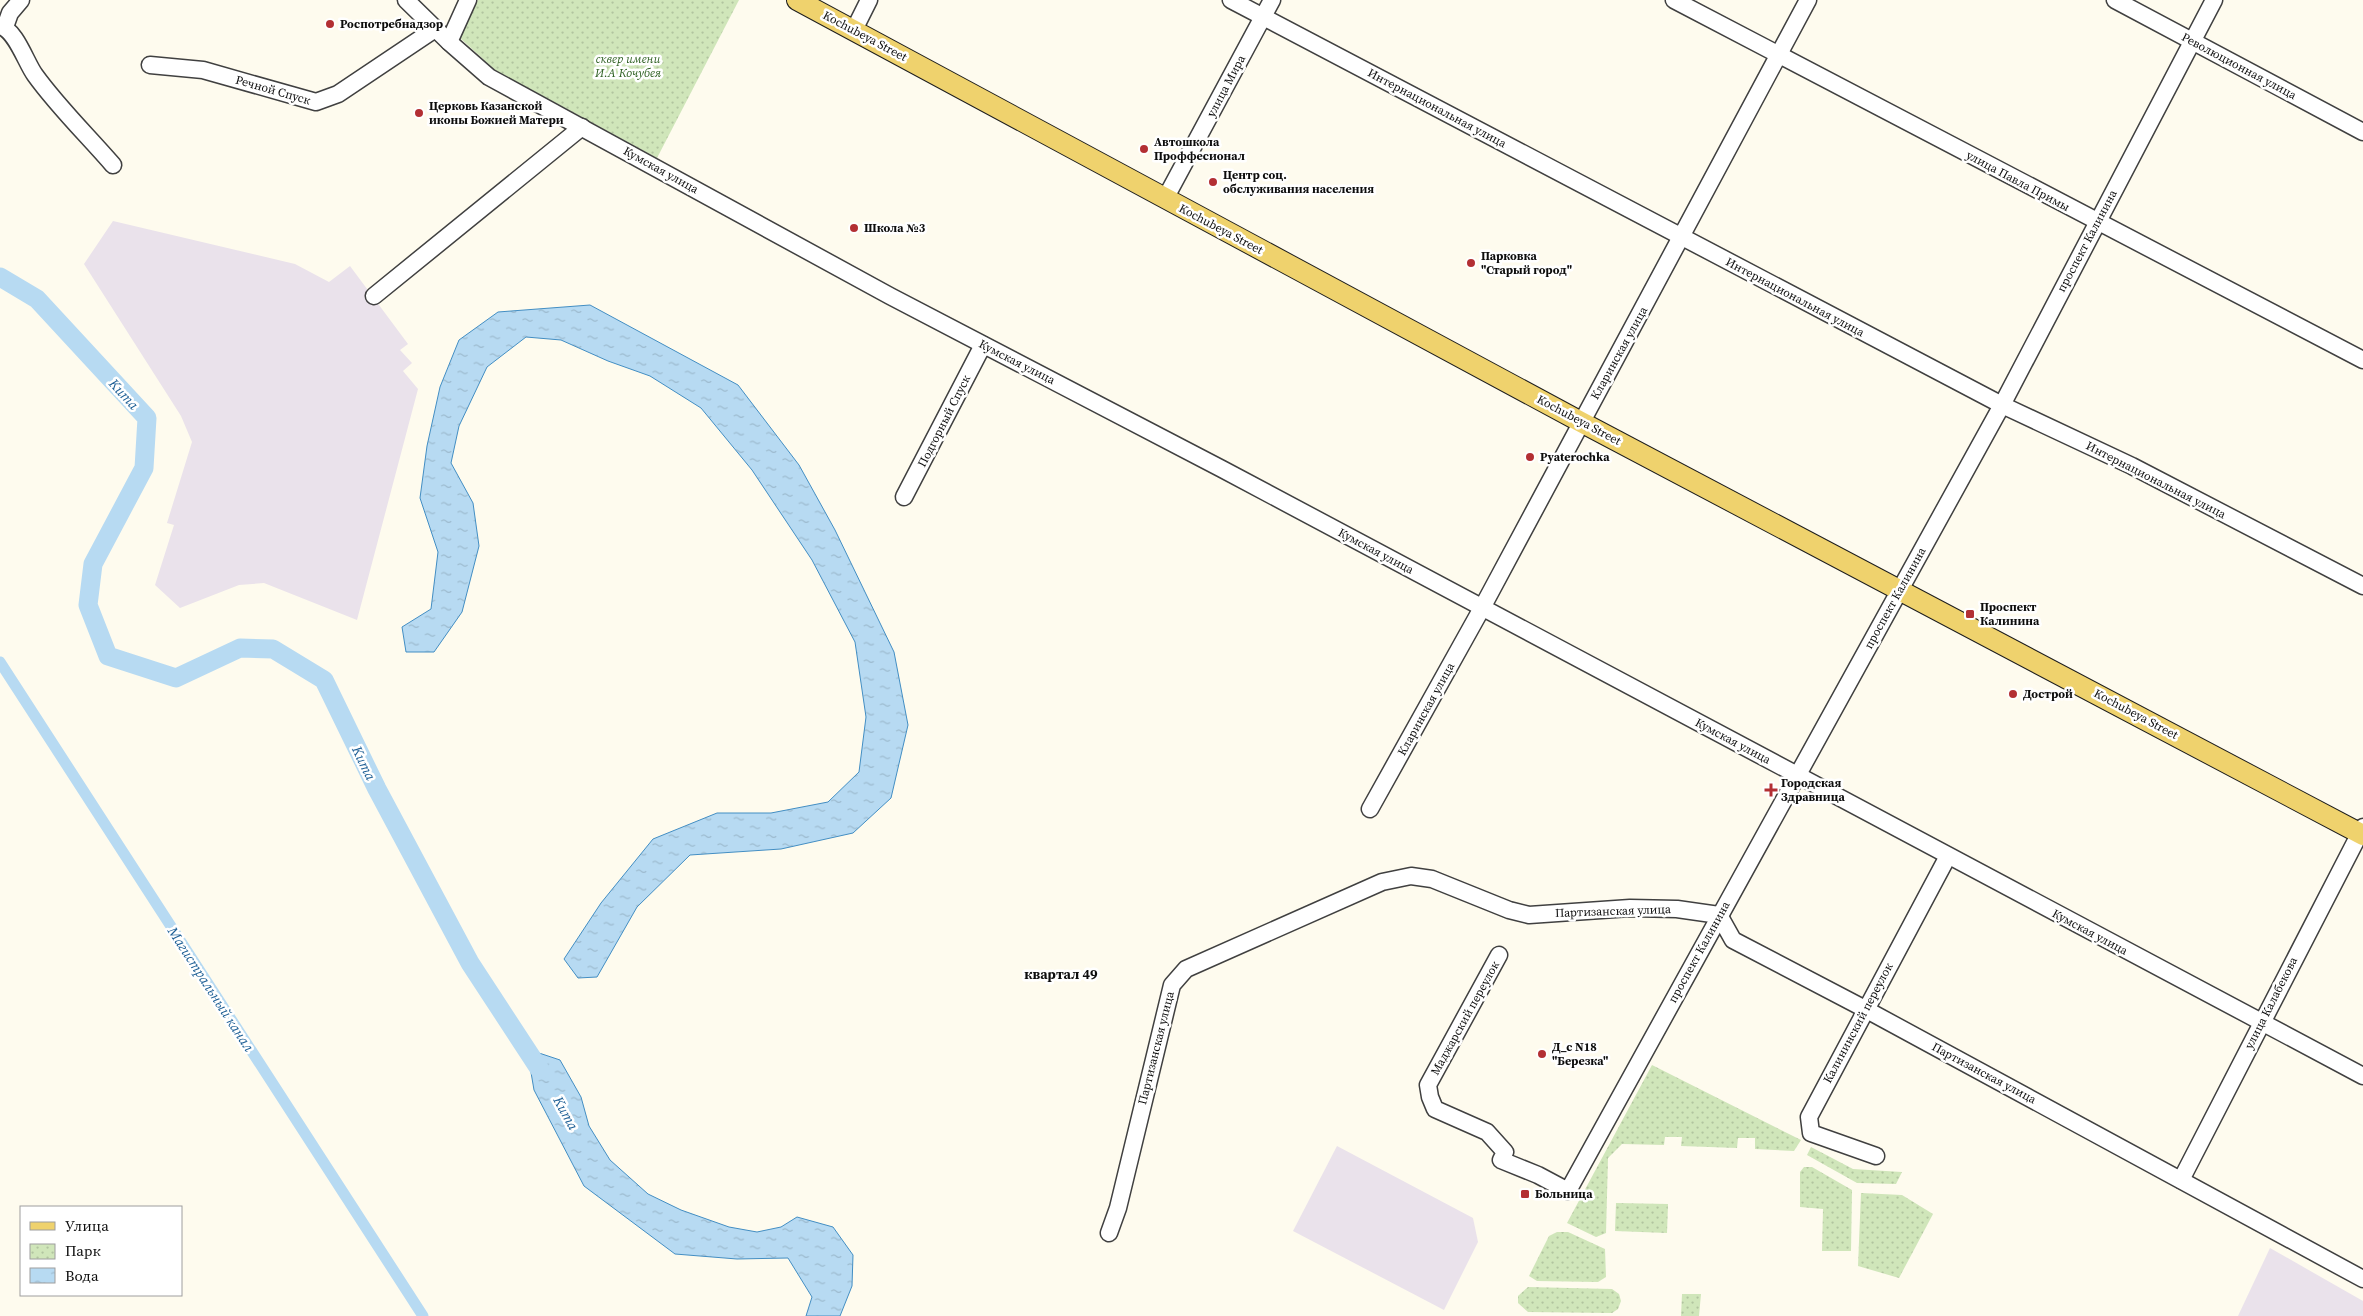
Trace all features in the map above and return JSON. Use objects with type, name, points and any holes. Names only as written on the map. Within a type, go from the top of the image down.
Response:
[{"type":"main road","name":"Kochubeya Street","points":[[797,0],[1164,199],[1582,422],[2362,832]]},
{"type":"street","points":[[21,0],[10,13],[2,27],[20,47],[34,74],[113,165]]},
{"type":"street","name":"Кумская улица","points":[[406,0],[449,42],[489,77],[983,345],[2363,1076]]},
{"type":"street","points":[[449,42],[468,0]]},
{"type":"street","points":[[854,30],[870,0]]},
{"type":"street","name":"Интернациональная улица","points":[[1231,0],[2002,405],[2132,466],[2363,586]]},
{"type":"street","name":"улица Мира","points":[[1164,199],[1272,0]]},
{"type":"street","name":"улица Павла Примы","points":[[1674,0],[2363,360]]},
{"type":"street","name":"Кларинская улица","points":[[1370,809],[1482,608],[1808,0]]},
{"type":"street","name":"Революционная улица","points":[[2115,0],[2363,132]]},
{"type":"street","name":"проспект Калинина","points":[[1435,1109],[1487,1132],[1506,1152],[1501,1160],[1538,1175],[1568,1191],[2002,405],[2214,0]]},
{"type":"street","name":"Речной Спуск","points":[[150,65],[203,70],[316,102],[338,94],[435,29]]},
{"type":"street","points":[[374,296],[582,127]]},
{"type":"street","name":"Подгорный Спуск","points":[[904,497],[983,345]]},
{"type":"street","name":"улица Калабекова","points":[[2181,1180],[2362,832]]},
{"type":"street","name":"Калининский переулок","points":[[1876,1156],[1811,1133],[1809,1117],[1948,856]]},
{"type":"street","name":"Партизанская улица","points":[[1108,1233],[1118,1208],[1172,985],[1186,969],[1382,882],[1411,876],[1432,879],[1509,910],[1529,915],[1630,908],[1678,909],[1719,915],[1732,940],[1865,1009],[2363,1279]]},
{"type":"street","name":"Маджарский переулок","points":[[1435,1109],[1428,1085],[1499,955]]},
{"type":"shaded area","points":[[113,221],[295,264],[329,282],[350,266],[408,344],[400,350],[412,363],[403,371],[418,389],[357,620],[264,583],[239,585],[180,608],[155,585],[174,525],[167,523],[192,442],[181,416],[84,264]]},
{"type":"shaded area","points":[[1337,1146],[1473,1218],[1478,1242],[1444,1310],[1293,1231]]},
{"type":"shaded area","points":[[2270,1248],[2363,1301],[2363,1316],[2238,1316]]},
{"type":"green space","name":"сквер имени И.А Кочубея","points":[[478,0],[739,0],[657,158],[495,70],[459,37]]},
{"type":"green space","points":[[1652,1065],[1801,1140],[1794,1151],[1755,1149],[1755,1138],[1738,1138],[1737,1148],[1681,1146],[1682,1137],[1665,1137],[1664,1145],[1622,1144],[1608,1158],[1606,1233],[1596,1237],[1567,1223]]},
{"type":"green space","points":[[1811,1147],[1853,1169],[1902,1172],[1896,1184],[1857,1183],[1807,1155]]},
{"type":"green space","points":[[1804,1167],[1812,1167],[1852,1190],[1851,1251],[1822,1251],[1823,1209],[1800,1207],[1800,1172]]},
{"type":"green space","points":[[1861,1193],[1902,1195],[1933,1214],[1899,1278],[1858,1266]]},
{"type":"green space","points":[[1616,1203],[1668,1204],[1667,1233],[1615,1231]]},
{"type":"green space","points":[[1557,1232],[1568,1232],[1605,1249],[1606,1277],[1598,1282],[1537,1281],[1529,1276],[1549,1236]]},
{"type":"green space","points":[[1528,1287],[1612,1289],[1619,1294],[1621,1301],[1618,1309],[1612,1313],[1528,1312],[1518,1303],[1518,1296]]},
{"type":"green space","points":[[1682,1294],[1701,1294],[1699,1316],[1681,1316]]},
{"type":"water","points":[[590,305],[738,385],[799,465],[835,530],[894,652],[908,725],[891,798],[853,833],[781,849],[690,855],[637,907],[597,977],[578,978],[564,959],[601,903],[653,839],[717,813],[771,813],[828,802],[859,772],[866,717],[855,642],[812,560],[752,470],[701,408],[650,376],[608,361],[561,340],[526,337],[487,367],[459,426],[451,463],[473,503],[479,546],[462,612],[434,652],[406,652],[402,627],[431,609],[438,552],[420,498],[427,446],[440,387],[459,340],[498,312]]},
{"type":"water","points":[[527,1049],[560,1060],[581,1097],[589,1126],[610,1160],[648,1194],[681,1210],[729,1227],[757,1232],[781,1227],[797,1217],[833,1227],[853,1255],[852,1286],[840,1316],[806,1316],[812,1297],[788,1258],[737,1259],[675,1254],[584,1186],[534,1090]]},
{"type":"waterway","name":"Kuma","points":[[0,277],[37,299],[147,418],[144,468],[93,564],[88,605],[108,656],[176,678],[240,648],[273,649],[324,680],[377,789],[470,963],[540,1070]]},
{"type":"waterway","name":"Магистральный канал","points":[[0,662],[423,1316]]},
{"type":"place","name":"Роспотребнадзор","points":[[330,24]]},
{"type":"place","name":"Церковь Казанской иконы Божией Матери","points":[[419,113]]},
{"type":"place","name":"Автошкола Проффесионал","points":[[1144,149]]},
{"type":"place","name":"Центр соц. обслуживания населения","points":[[1213,182]]},
{"type":"place","name":"Школа №3","points":[[854,228]]},
{"type":"place","name":"Парковка \"Старый город\"","points":[[1471,263]]},
{"type":"place","name":"Pyaterochka","points":[[1530,457]]},
{"type":"place","name":"Проспект Калинина","points":[[1970,614]]},
{"type":"place","name":"Дострой","points":[[2013,694]]},
{"type":"place","name":"Городская Здравница","points":[[1771,790]]},
{"type":"place","name":"Д_с N18 \"Березка\"","points":[[1542,1054]]},
{"type":"place","name":"Больница","points":[[1525,1194]]},
{"type":"district","name":"квартал 49","points":[[1061,974]]}]
